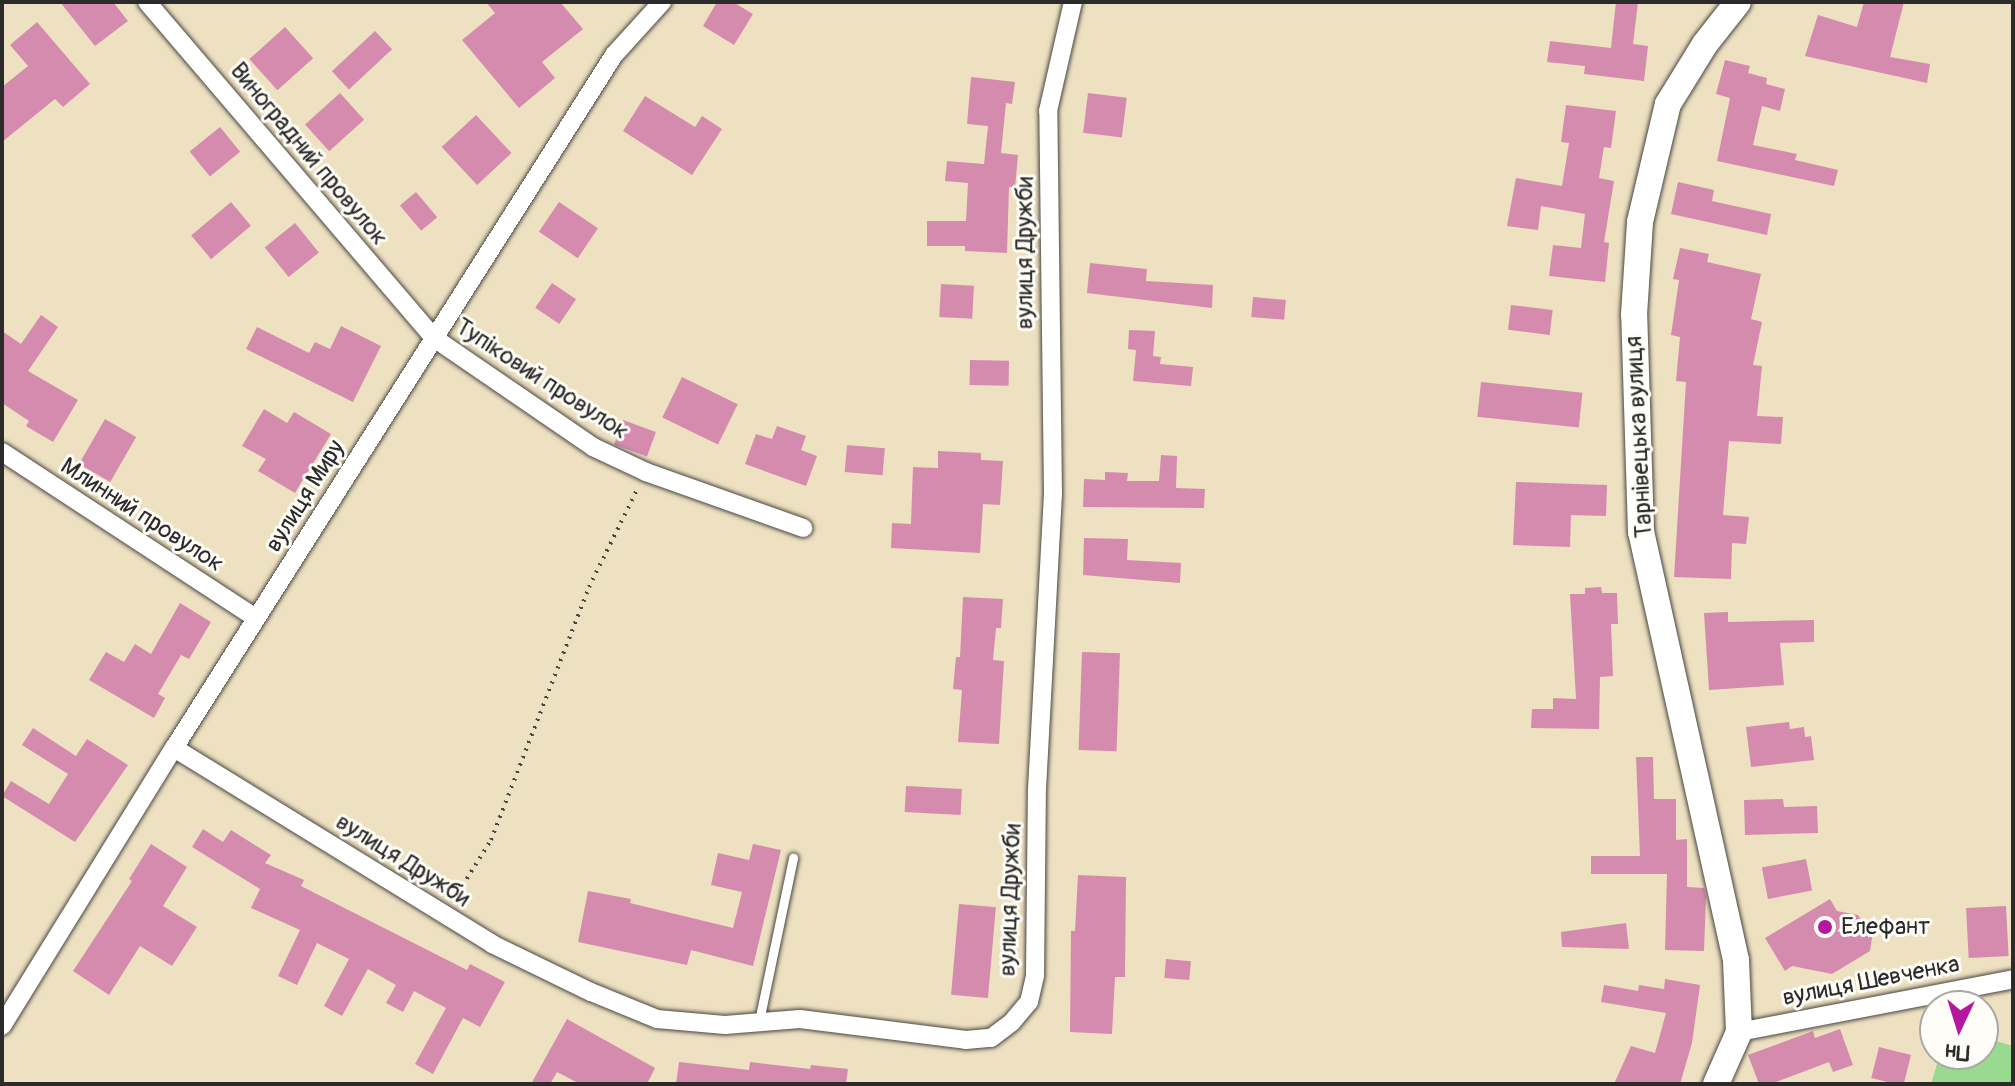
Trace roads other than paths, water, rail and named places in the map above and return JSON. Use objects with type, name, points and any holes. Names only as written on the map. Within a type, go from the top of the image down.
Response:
[{"type":"street","name":"Виноградний провулок","points":[[147,2],[434,338]]},
{"type":"street","name":"вулиця Миру","points":[[2,1026],[174,748],[614,55],[662,2]]},
{"type":"street","name":"вулиця Дружби","points":[[174,748],[492,944],[591,992],[657,1019],[725,1025],[800,1019],[966,1040],[991,1038],[1012,1022],[1029,1002],[1035,975],[1037,789],[1053,494],[1048,111],[1073,2]]},
{"type":"street","name":"Тарнівецька вулиця","points":[[1738,2],[1705,44],[1668,104],[1640,222],[1634,331],[1641,532],[1663,641],[1722,887],[1736,960],[1739,1032]]},
{"type":"street","name":"Тупіковий провулок","points":[[434,338],[593,447],[646,472],[803,528]]},
{"type":"street","name":"Млинний провулок","points":[[2,452],[256,618]]},
{"type":"street","name":"вулиця Шевченка","points":[[1739,1032],[2013,979]]},
{"type":"street","points":[[1716,1084],[1739,1032]]},
{"type":"lane","points":[[759,1021],[793,858]]},
{"type":"place","name":"Елефант","points":[[1825,927]]}]
